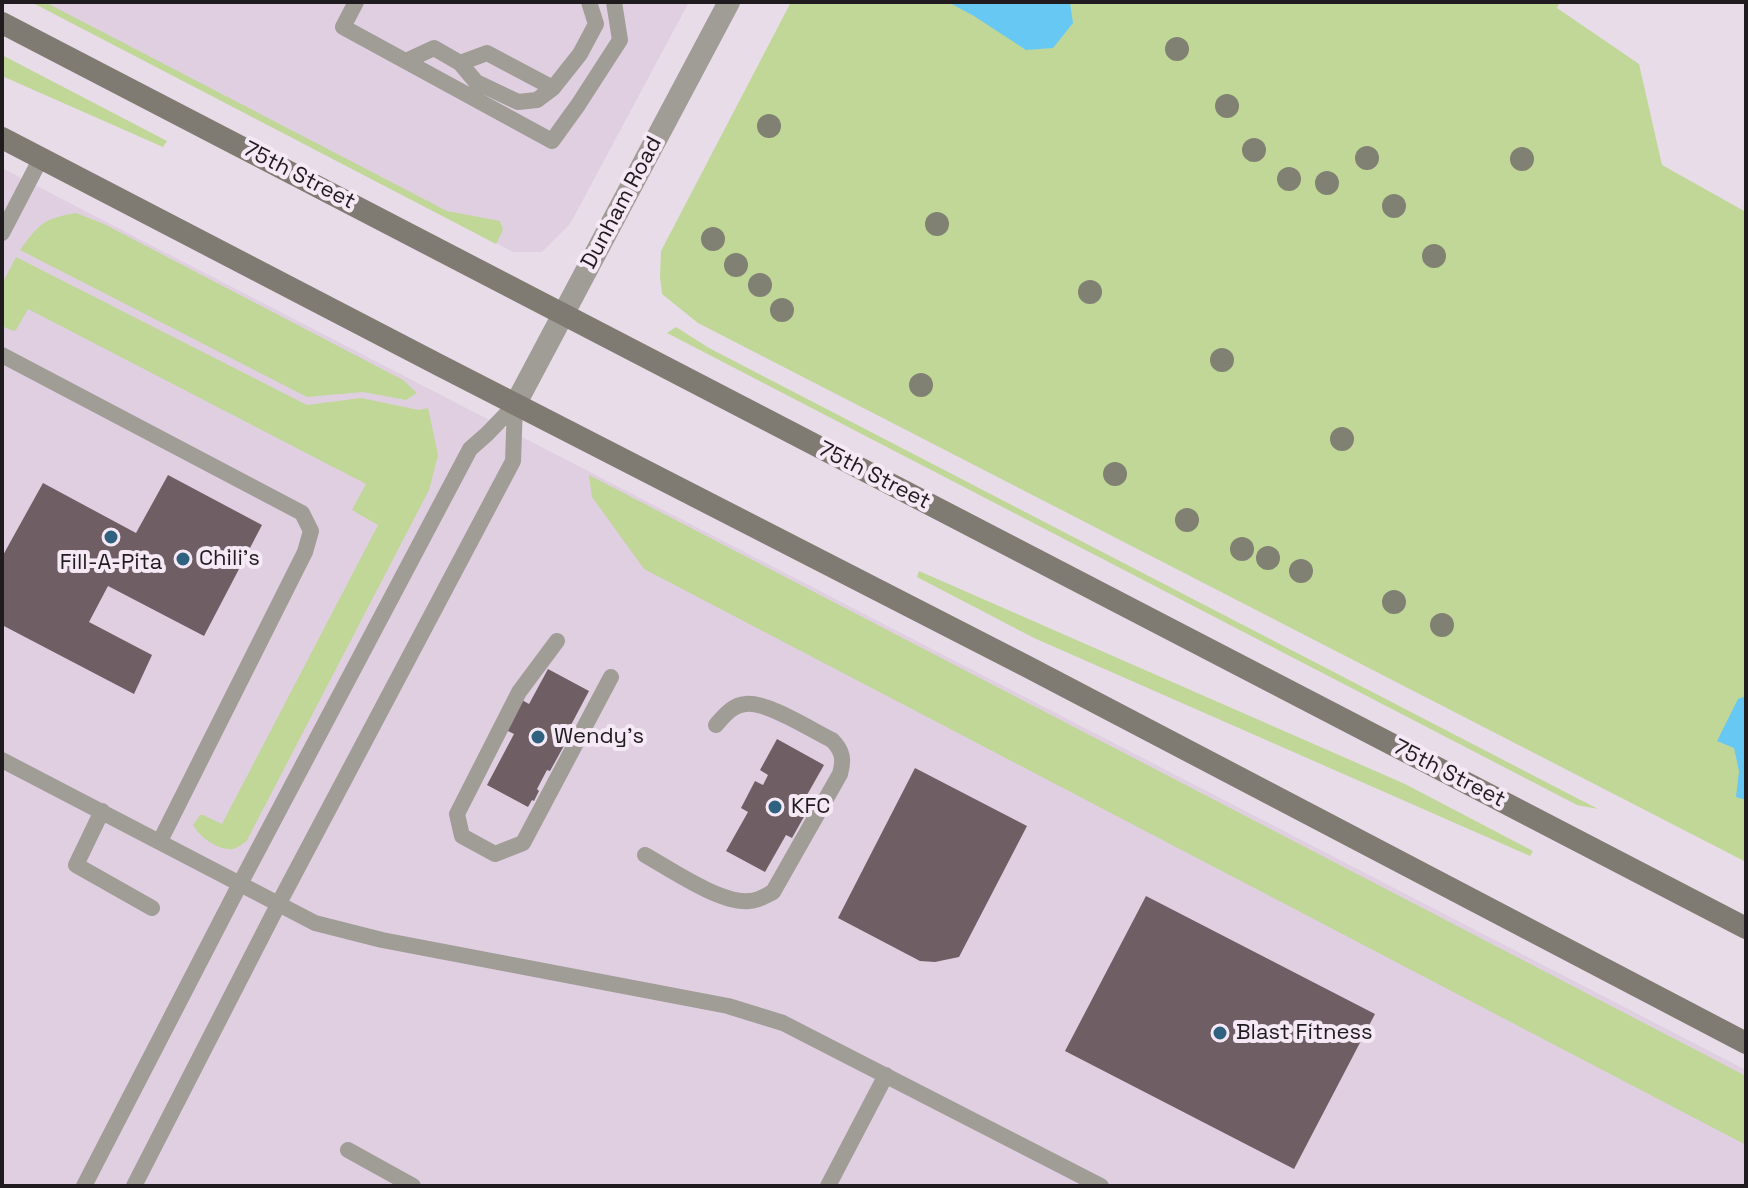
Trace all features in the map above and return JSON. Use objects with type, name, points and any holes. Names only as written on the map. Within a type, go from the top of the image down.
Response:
[{"type":"main road","name":"75th Street","points":[[2,23],[1746,928]]},
{"type":"main road","points":[[2,138],[1028,667],[1746,1043]]},
{"type":"street","name":"Dunham Road","points":[[515,405],[729,2]]},
{"type":"lane","points":[[356,2],[343,27],[552,141],[620,40],[614,2]]},
{"type":"lane","points":[[406,61],[434,48],[460,63],[476,82],[518,102],[537,100],[553,88],[580,54],[596,24],[589,2]]},
{"type":"lane","points":[[460,63],[487,53],[553,88]]},
{"type":"lane","points":[[2,233],[41,158]]},
{"type":"lane","points":[[2,355],[302,513],[311,531],[305,552],[160,841]]},
{"type":"lane","points":[[84,1186],[470,449],[515,405]]},
{"type":"lane","points":[[134,1186],[279,903],[513,461],[515,405]]},
{"type":"lane","points":[[557,641],[519,692],[457,814],[462,836],[495,854],[523,843],[611,677]]},
{"type":"lane","points":[[645,855],[730,900],[758,900],[773,892],[840,774],[844,762],[840,748],[832,740],[762,705],[737,707],[716,725]]},
{"type":"lane","points":[[2,760],[315,923],[355,934],[728,1006],[783,1023],[1101,1186]]},
{"type":"lane","points":[[102,811],[76,865],[152,908]]},
{"type":"lane","points":[[828,1186],[886,1075]]},
{"type":"lane","points":[[348,1150],[413,1186]]},
{"type":"shaded area","points":[[42,2],[689,2],[570,224],[542,252],[513,252]]},
{"type":"shaded area","points":[[2,168],[1746,1070],[1746,1186],[2,1186]]},
{"type":"green space","points":[[31,2],[45,2],[447,211],[500,221],[503,230],[496,244]]},
{"type":"green space","points":[[791,2],[1560,2],[1557,8],[1639,64],[1662,165],[1746,212],[1746,862],[698,323],[662,294],[661,251]]},
{"type":"green space","points":[[2,55],[167,141],[163,147],[2,76]]},
{"type":"green space","points":[[76,213],[104,224],[403,380],[417,393],[406,400],[363,392],[307,397],[20,250],[43,224],[56,217]]},
{"type":"green space","points":[[16,257],[307,405],[361,398],[419,410],[428,408],[438,455],[429,490],[246,842],[235,848],[222,848],[210,842],[193,825],[200,815],[222,824],[378,525],[352,510],[366,484],[28,309],[16,330],[2,326],[2,284]]},
{"type":"green space","points":[[676,327],[709,348],[1598,809],[1577,805],[667,333]]},
{"type":"green space","points":[[589,475],[1746,1076],[1746,1145],[644,569],[592,497]]},
{"type":"green space","points":[[919,571],[1405,784],[1533,851],[1530,856],[1034,638],[917,577]]},
{"type":"water","points":[[948,2],[1070,2],[1073,23],[1053,48],[1026,50]]},
{"type":"water","points":[[1746,696],[1746,800],[1736,797],[1739,771],[1734,748],[1717,741],[1738,699]]},
{"type":"building","points":[[168,475],[262,525],[204,636],[108,586],[89,622],[152,655],[134,694],[2,625],[2,557],[43,483],[136,533]]},
{"type":"building","name":"Wendy's","points":[[548,669],[589,691],[563,740],[566,742],[528,807],[487,785],[514,734],[506,730],[522,700],[529,704]]},
{"type":"building","name":"KFC","points":[[777,739],[824,765],[803,802],[810,806],[792,838],[786,835],[765,872],[726,851],[748,812],[741,808],[755,781],[763,785],[768,775],[760,770]]},
{"type":"building","points":[[915,768],[1027,826],[959,957],[935,962],[920,961],[838,918]]},
{"type":"building","name":"Blast Fitness","points":[[1146,896],[1375,1014],[1294,1169],[1065,1051]]},
{"type":"place","name":"Fill-A-Pita","points":[[111,537]]},
{"type":"place","name":"Chili's","points":[[183,559]]},
{"type":"place","name":"Wendy's","points":[[538,737]]},
{"type":"place","name":"KFC","points":[[775,807]]},
{"type":"place","name":"Blast Fitness","points":[[1220,1033]]}]
